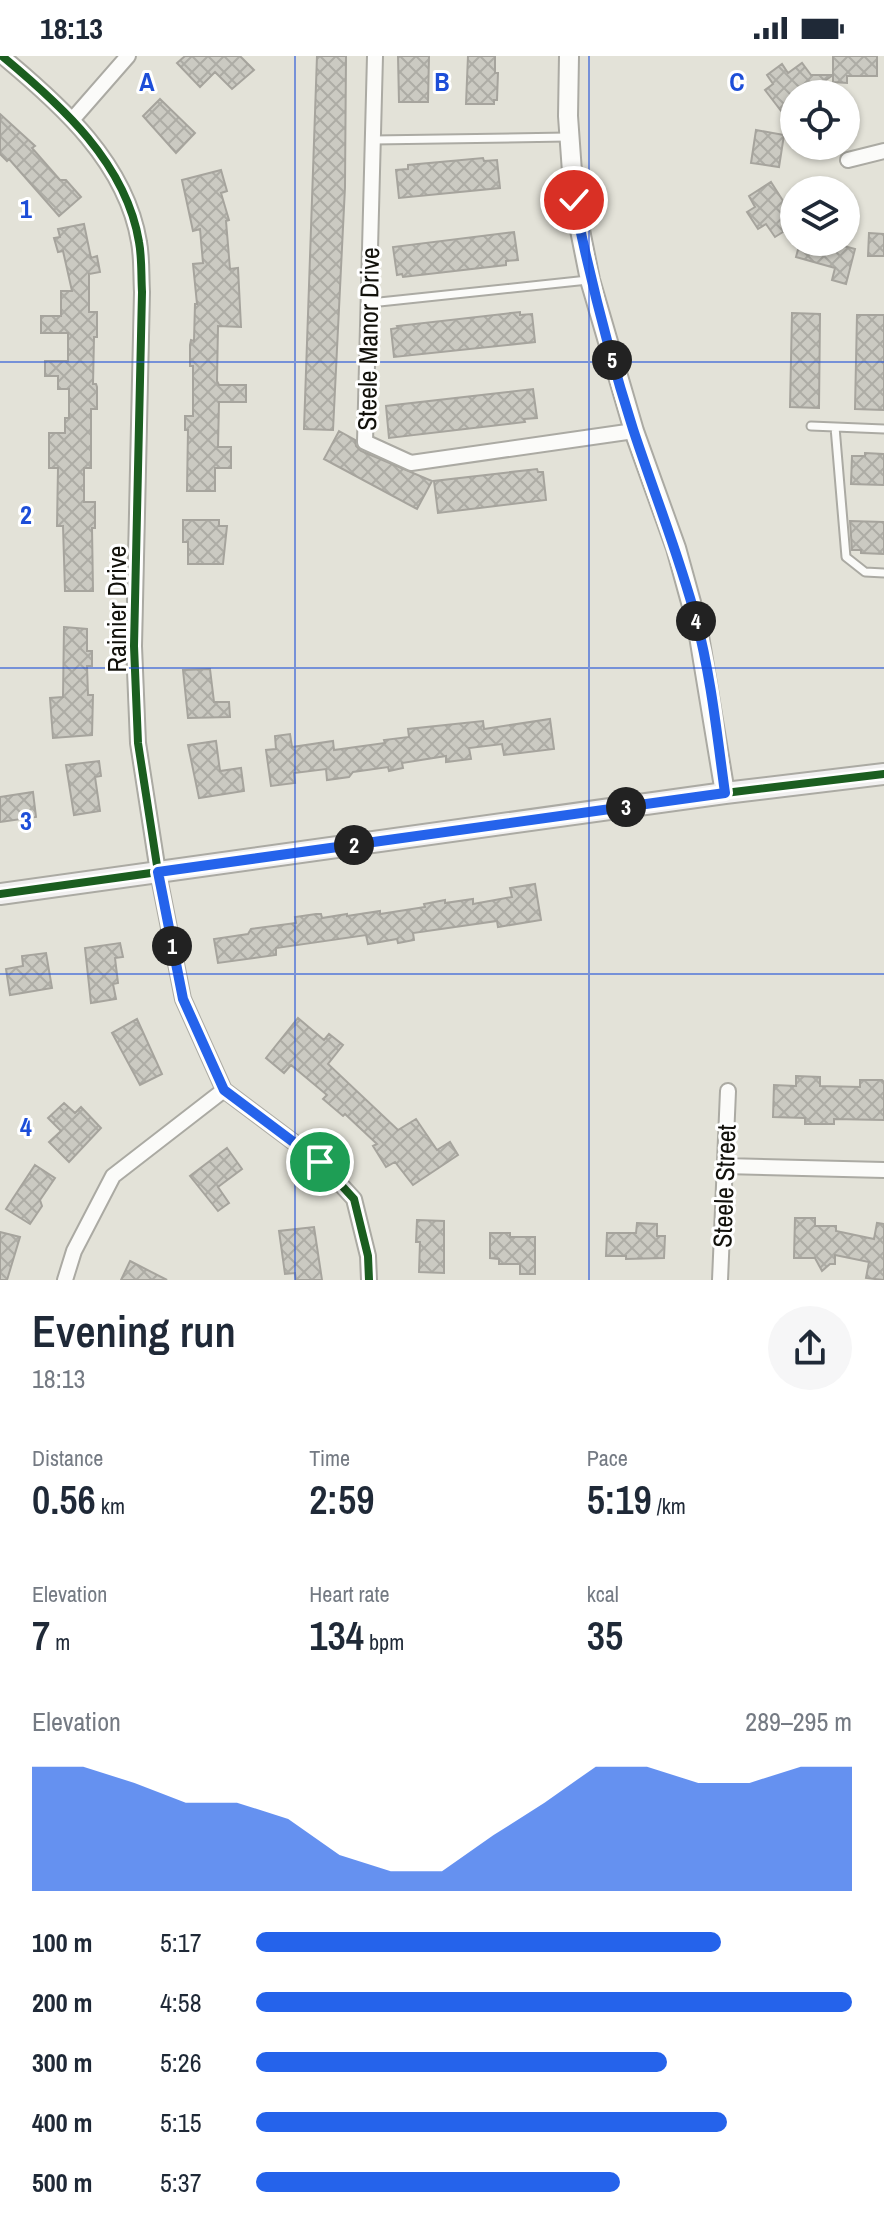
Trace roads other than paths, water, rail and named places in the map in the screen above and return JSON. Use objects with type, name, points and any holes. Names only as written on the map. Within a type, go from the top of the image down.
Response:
[{"type":"main road","points":[[0,894],[725,793],[884,774]]},
{"type":"street","name":"Rainier Drive","points":[[2,56],[72,120],[106,159],[126,197],[139,242],[142,292],[134,646],[138,743],[158,872],[183,999],[224,1090],[320,1162],[354,1199],[368,1256],[369,1280]]},
{"type":"street","points":[[72,120],[128,56]]},
{"type":"street","name":"Steele Manor Drive","points":[[375,56],[365,442],[411,463],[634,431]]},
{"type":"street","points":[[569,56],[569,136],[574,200],[590,280],[634,431],[676,548],[697,624],[725,793]]},
{"type":"street","points":[[860,157],[884,151]]},
{"type":"street","points":[[65,1280],[74,1251],[113,1176],[224,1090]]},
{"type":"street","name":"Steele Street","points":[[720,1280],[728,1091]]},
{"type":"street","points":[[724,1166],[884,1170]]},
{"type":"lane","points":[[373,140],[569,136]]},
{"type":"lane","points":[[368,303],[590,280]]},
{"type":"lane","points":[[811,426],[884,429]]},
{"type":"lane","points":[[835,427],[846,557],[865,572],[884,573]]}]
